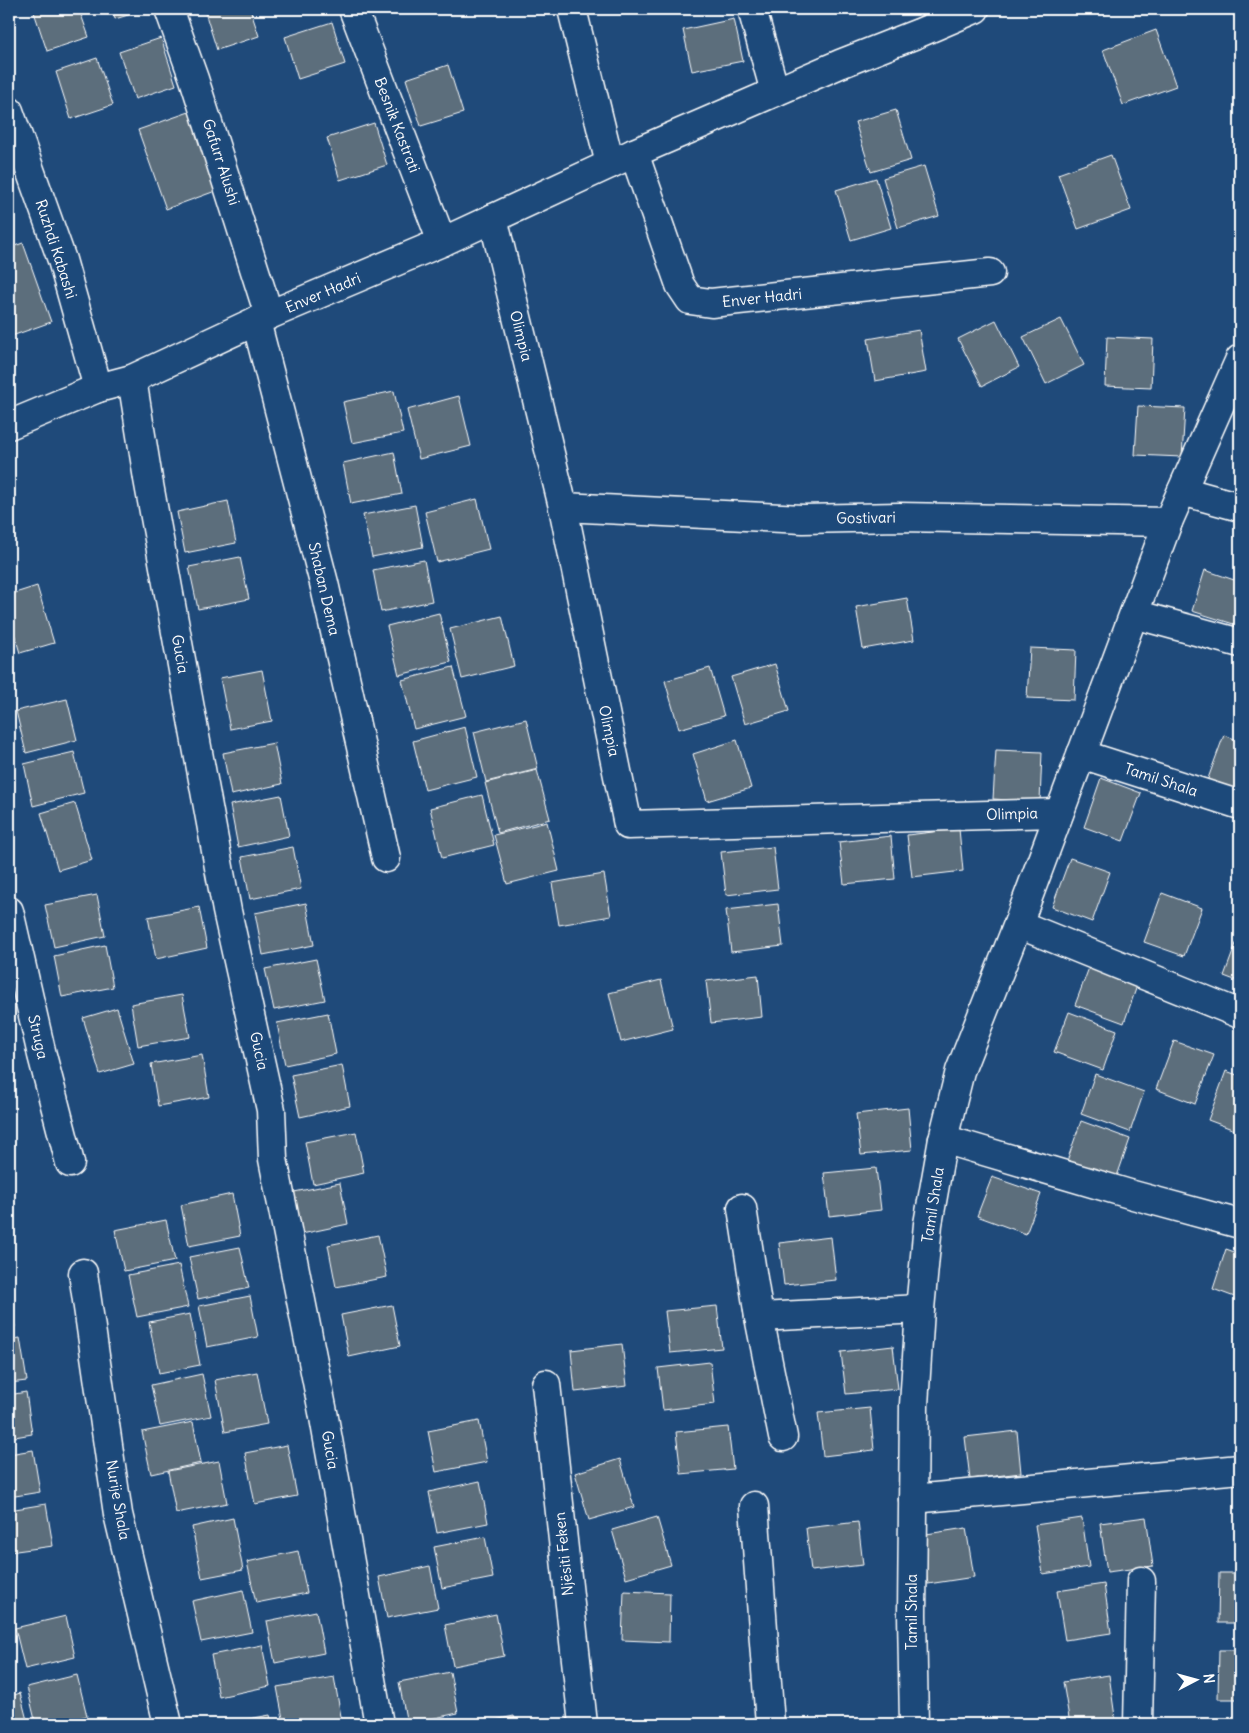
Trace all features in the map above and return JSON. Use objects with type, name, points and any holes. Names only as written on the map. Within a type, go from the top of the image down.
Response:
[{"type":"street","name":"Gafurr Alushi","points":[[170,9],[194,79],[263,318]]},
{"type":"street","name":"Besnik Kastrati","points":[[353,9],[442,242]]},
{"type":"street","points":[[572,9],[610,164]]},
{"type":"street","points":[[752,9],[775,92]]},
{"type":"street","name":"Enver Hadri","points":[[9,425],[98,388],[132,379],[263,318],[442,242],[634,153],[974,9]]},
{"type":"street","name":"Ruzhdi Kabashi","points":[[9,111],[62,260],[98,388]]},
{"type":"street","name":"Enver Hadri","points":[[634,153],[680,285],[690,300],[710,303],[990,273]]},
{"type":"street","name":"Olimpia","points":[[493,218],[563,507],[628,825],[1059,813]]},
{"type":"street","name":"Shaban Dema","points":[[263,318],[386,858]]},
{"type":"street","name":"Tamil Shala","points":[[914,1724],[912,1614],[914,1405],[928,1224],[943,1139],[960,1071],[1018,924],[1168,522],[1240,359]]},
{"type":"street","name":"Gucia","points":[[132,379],[148,479],[227,911],[271,1110],[273,1159],[323,1412],[379,1724]]},
{"type":"street","points":[[1182,491],[1240,507]]},
{"type":"street","name":"Gostivari","points":[[563,507],[803,519],[899,517],[1168,522]]},
{"type":"street","points":[[1134,614],[1240,643]]},
{"type":"street","name":"Tamil Shala","points":[[1081,754],[1240,805]]},
{"type":"street","name":"Struga","points":[[9,912],[42,1055],[70,1163]]},
{"type":"street","points":[[1018,924],[1240,1014]]},
{"type":"street","points":[[943,1139],[1133,1195],[1240,1224]]},
{"type":"street","points":[[742,1208],[759,1317],[783,1437]]},
{"type":"street","name":"Nurije Shala","points":[[82,1273],[118,1514],[168,1724]]},
{"type":"street","points":[[759,1317],[920,1309]]},
{"type":"street","name":"Njësiti Feken","points":[[546,1384],[583,1724]]},
{"type":"street","points":[[913,1499],[1240,1469]]},
{"type":"street","points":[[754,1506],[770,1724]]},
{"type":"street","points":[[1138,1724],[1141,1581]]},
{"type":"building","points":[[33,9],[79,9],[89,37],[47,51]]},
{"type":"building","points":[[112,9],[148,9],[115,19]]},
{"type":"building","points":[[204,9],[250,9],[259,36],[217,50]]},
{"type":"building","points":[[734,19],[743,61],[692,71],[683,30]]},
{"type":"building","points":[[332,22],[345,64],[298,79],[285,37]]},
{"type":"building","points":[[1156,30],[1176,86],[1123,105],[1103,50]]},
{"type":"building","points":[[161,38],[176,85],[135,99],[119,52]]},
{"type":"building","points":[[97,58],[113,105],[71,119],[56,72]]},
{"type":"building","points":[[448,65],[463,113],[421,126],[406,79]]},
{"type":"building","points":[[896,110],[911,160],[871,172],[855,122]]},
{"type":"building","points":[[192,111],[221,189],[166,209],[138,130]]},
{"type":"building","points":[[374,123],[387,165],[340,180],[327,138]]},
{"type":"building","points":[[1111,155],[1131,210],[1078,229],[1058,174]]},
{"type":"building","points":[[924,166],[939,216],[898,228],[883,178]]},
{"type":"building","points":[[876,178],[891,228],[851,240],[836,190]]},
{"type":"building","points":[[23,243],[51,322],[9,337],[9,248]]},
{"type":"building","points":[[1061,319],[1084,365],[1046,384],[1023,337]]},
{"type":"building","points":[[996,320],[1019,367],[982,386],[958,339]]},
{"type":"building","points":[[919,330],[926,372],[875,381],[868,339]]},
{"type":"building","points":[[1107,337],[1153,339],[1151,388],[1105,386]]},
{"type":"building","points":[[394,391],[403,433],[352,443],[343,402]]},
{"type":"building","points":[[459,396],[471,446],[419,459],[407,410]]},
{"type":"building","points":[[1138,406],[1185,408],[1182,457],[1135,455]]},
{"type":"building","points":[[394,452],[402,494],[351,504],[343,463]]},
{"type":"building","points":[[477,499],[489,549],[437,562],[425,512]]},
{"type":"building","points":[[228,501],[236,543],[185,553],[177,512]]},
{"type":"building","points":[[415,505],[423,547],[372,557],[363,515]]},
{"type":"building","points":[[240,557],[249,599],[198,609],[189,567]]},
{"type":"building","points":[[424,560],[432,601],[381,612],[373,570]]},
{"type":"building","points":[[1205,570],[1240,582],[1240,626],[1192,611]]},
{"type":"building","points":[[37,586],[54,643],[20,653],[9,616],[9,595]]},
{"type":"building","points":[[907,598],[914,640],[863,649],[856,607]]},
{"type":"building","points":[[439,613],[451,662],[399,675],[387,626]]},
{"type":"building","points":[[502,616],[514,666],[462,679],[450,629]]},
{"type":"building","points":[[1030,648],[1076,650],[1074,700],[1027,698]]},
{"type":"building","points":[[775,664],[789,711],[745,724],[731,677]]},
{"type":"building","points":[[453,667],[466,716],[414,729],[402,680]]},
{"type":"building","points":[[710,668],[724,716],[679,729],[665,681]]},
{"type":"building","points":[[262,670],[272,721],[230,729],[220,678]]},
{"type":"building","points":[[67,699],[77,740],[26,753],[16,711]]},
{"type":"building","points":[[526,719],[538,769],[486,782],[474,732]]},
{"type":"building","points":[[465,727],[477,777],[425,790],[413,741]]},
{"type":"building","points":[[1224,735],[1240,741],[1240,797],[1206,784]]},
{"type":"building","points":[[737,740],[751,788],[707,801],[693,754]]},
{"type":"building","points":[[274,743],[282,784],[231,795],[223,753]]},
{"type":"building","points":[[996,750],[1042,752],[1040,802],[993,799]]},
{"type":"building","points":[[74,752],[84,793],[33,806],[24,764]]},
{"type":"building","points":[[537,770],[550,819],[498,833],[485,783]]},
{"type":"building","points":[[1101,778],[1141,793],[1123,841],[1084,827]]},
{"type":"building","points":[[281,795],[289,836],[238,847],[230,805]]},
{"type":"building","points":[[482,795],[494,845],[442,858],[430,808]]},
{"type":"building","points":[[75,803],[92,860],[58,870],[41,813]]},
{"type":"building","points":[[547,822],[559,871],[507,884],[494,835]]},
{"type":"building","points":[[959,829],[963,871],[912,877],[907,835]]},
{"type":"building","points":[[891,836],[895,879],[844,884],[839,842]]},
{"type":"building","points":[[293,847],[301,889],[250,899],[242,857]]},
{"type":"building","points":[[773,847],[778,889],[726,895],[721,852]]},
{"type":"building","points":[[1070,858],[1110,872],[1092,922],[1052,907]]},
{"type":"building","points":[[604,874],[611,916],[559,925],[552,883]]},
{"type":"building","points":[[1162,893],[1202,908],[1184,956],[1144,942]]},
{"type":"building","points":[[97,895],[105,936],[54,947],[45,905]]},
{"type":"building","points":[[306,903],[314,945],[263,955],[255,913]]},
{"type":"building","points":[[778,904],[783,946],[731,952],[726,910]]},
{"type":"building","points":[[199,907],[207,948],[156,959],[148,917]]},
{"type":"building","points":[[1240,933],[1240,982],[1224,976]]},
{"type":"building","points":[[105,945],[113,987],[62,997],[54,956]]},
{"type":"building","points":[[316,959],[325,1000],[274,1010],[265,969]]},
{"type":"building","points":[[1090,965],[1138,983],[1124,1023],[1075,1005]]},
{"type":"building","points":[[758,975],[762,1017],[711,1023],[706,981]]},
{"type":"building","points":[[661,980],[673,1029],[621,1042],[609,993]]},
{"type":"building","points":[[182,995],[190,1037],[138,1046],[131,1004]]},
{"type":"building","points":[[117,1008],[134,1064],[100,1074],[83,1018]]},
{"type":"building","points":[[1069,1012],[1117,1030],[1103,1070],[1054,1052]]},
{"type":"building","points":[[328,1013],[336,1054],[285,1065],[277,1023]]},
{"type":"building","points":[[1174,1041],[1214,1055],[1195,1104],[1156,1089]]},
{"type":"building","points":[[202,1055],[209,1097],[158,1106],[151,1064]]},
{"type":"building","points":[[342,1065],[350,1106],[300,1117],[291,1075]]},
{"type":"building","points":[[1226,1071],[1240,1076],[1240,1132],[1208,1120]]},
{"type":"building","points":[[1095,1074],[1144,1092],[1130,1132],[1081,1114]]},
{"type":"building","points":[[908,1108],[912,1150],[861,1155],[856,1114]]},
{"type":"building","points":[[1081,1121],[1130,1139],[1116,1179],[1067,1161]]},
{"type":"building","points":[[356,1132],[364,1173],[313,1184],[305,1142]]},
{"type":"building","points":[[876,1168],[881,1210],[829,1216],[824,1173]]},
{"type":"building","points":[[992,1177],[1041,1194],[1026,1234],[977,1216]]},
{"type":"building","points":[[340,1183],[348,1224],[297,1235],[289,1193]]},
{"type":"building","points":[[232,1194],[240,1236],[189,1246],[181,1205]]},
{"type":"building","points":[[166,1220],[175,1261],[124,1271],[115,1230]]},
{"type":"building","points":[[378,1235],[387,1277],[336,1287],[328,1245]]},
{"type":"building","points":[[831,1237],[836,1280],[784,1285],[779,1243]]},
{"type":"building","points":[[240,1247],[249,1288],[198,1299],[189,1257]]},
{"type":"building","points":[[1226,1249],[1240,1254],[1240,1299],[1213,1289]]},
{"type":"building","points":[[179,1265],[188,1307],[137,1317],[128,1275]]},
{"type":"building","points":[[9,1285],[15,1327],[9,1328]]},
{"type":"building","points":[[250,1296],[258,1337],[207,1347],[199,1306]]},
{"type":"building","points":[[392,1305],[400,1346],[349,1357],[341,1315]]},
{"type":"building","points":[[717,1306],[722,1348],[670,1353],[665,1311]]},
{"type":"building","points":[[190,1314],[200,1365],[159,1373],[149,1322]]},
{"type":"building","points":[[20,1338],[27,1381],[9,1383],[9,1340]]},
{"type":"building","points":[[622,1344],[627,1386],[575,1392],[571,1350]]},
{"type":"building","points":[[893,1346],[898,1389],[846,1394],[841,1352]]},
{"type":"building","points":[[710,1362],[715,1404],[663,1410],[658,1368]]},
{"type":"building","points":[[257,1372],[267,1424],[225,1432],[215,1380]]},
{"type":"building","points":[[202,1374],[211,1416],[160,1426],[151,1385]]},
{"type":"building","points":[[26,1392],[32,1434],[9,1438],[9,1395]]},
{"type":"building","points":[[870,1408],[874,1450],[823,1456],[818,1413]]},
{"type":"building","points":[[479,1421],[487,1462],[436,1472],[428,1431]]},
{"type":"building","points":[[193,1422],[201,1463],[151,1474],[142,1432]]},
{"type":"building","points":[[728,1427],[733,1469],[681,1474],[676,1432]]},
{"type":"building","points":[[1017,1431],[1021,1473],[970,1479],[965,1437]]},
{"type":"building","points":[[287,1445],[297,1496],[255,1504],[245,1453]]},
{"type":"building","points":[[33,1450],[40,1492],[9,1497],[9,1454]]},
{"type":"building","points":[[620,1459],[634,1507],[589,1520],[575,1473]]},
{"type":"building","points":[[219,1461],[227,1503],[176,1513],[168,1471]]},
{"type":"building","points":[[480,1481],[488,1523],[437,1533],[429,1492]]},
{"type":"building","points":[[46,1504],[53,1546],[9,1552],[9,1510]]},
{"type":"building","points":[[657,1517],[671,1565],[626,1578],[612,1530]]},
{"type":"building","points":[[1146,1517],[1153,1566],[1107,1572],[1100,1523]]},
{"type":"building","points":[[233,1518],[243,1570],[202,1578],[192,1527]]},
{"type":"building","points":[[1082,1518],[1089,1567],[1043,1574],[1035,1525]]},
{"type":"building","points":[[858,1522],[863,1565],[811,1571],[806,1528]]},
{"type":"building","points":[[966,1528],[974,1577],[928,1584],[920,1535]]},
{"type":"building","points":[[485,1537],[493,1578],[442,1588],[434,1547]]},
{"type":"building","points":[[298,1551],[307,1593],[256,1603],[247,1562]]},
{"type":"building","points":[[430,1566],[438,1608],[387,1618],[379,1577]]},
{"type":"building","points":[[1219,1573],[1240,1573],[1240,1623],[1218,1623]]},
{"type":"building","points":[[1104,1584],[1111,1633],[1065,1640],[1057,1591]]},
{"type":"building","points":[[243,1590],[252,1632],[201,1642],[192,1601]]},
{"type":"building","points":[[624,1591],[670,1593],[669,1642],[622,1640]]},
{"type":"building","points":[[316,1611],[324,1653],[275,1663],[267,1621]]},
{"type":"building","points":[[496,1614],[504,1656],[453,1666],[445,1625]]},
{"type":"building","points":[[66,1616],[75,1657],[25,1669],[15,1628]]},
{"type":"building","points":[[262,1645],[270,1686],[219,1697],[211,1655]]},
{"type":"building","points":[[1219,1650],[1240,1650],[1240,1699],[1218,1699]]},
{"type":"building","points":[[450,1672],[458,1713],[407,1724],[399,1682]]},
{"type":"building","points":[[77,1675],[87,1716],[53,1724],[36,1724],[27,1687]]},
{"type":"building","points":[[1109,1675],[1116,1724],[1070,1724],[1063,1682]]},
{"type":"building","points":[[334,1677],[342,1722],[284,1724],[277,1687]]},
{"type":"building","points":[[20,1693],[28,1724],[9,1724],[9,1697]]},
{"type":"building","points":[[270,1715],[272,1724],[222,1724]]},
{"type":"building","points":[[514,1716],[516,1724],[475,1724]]}]
